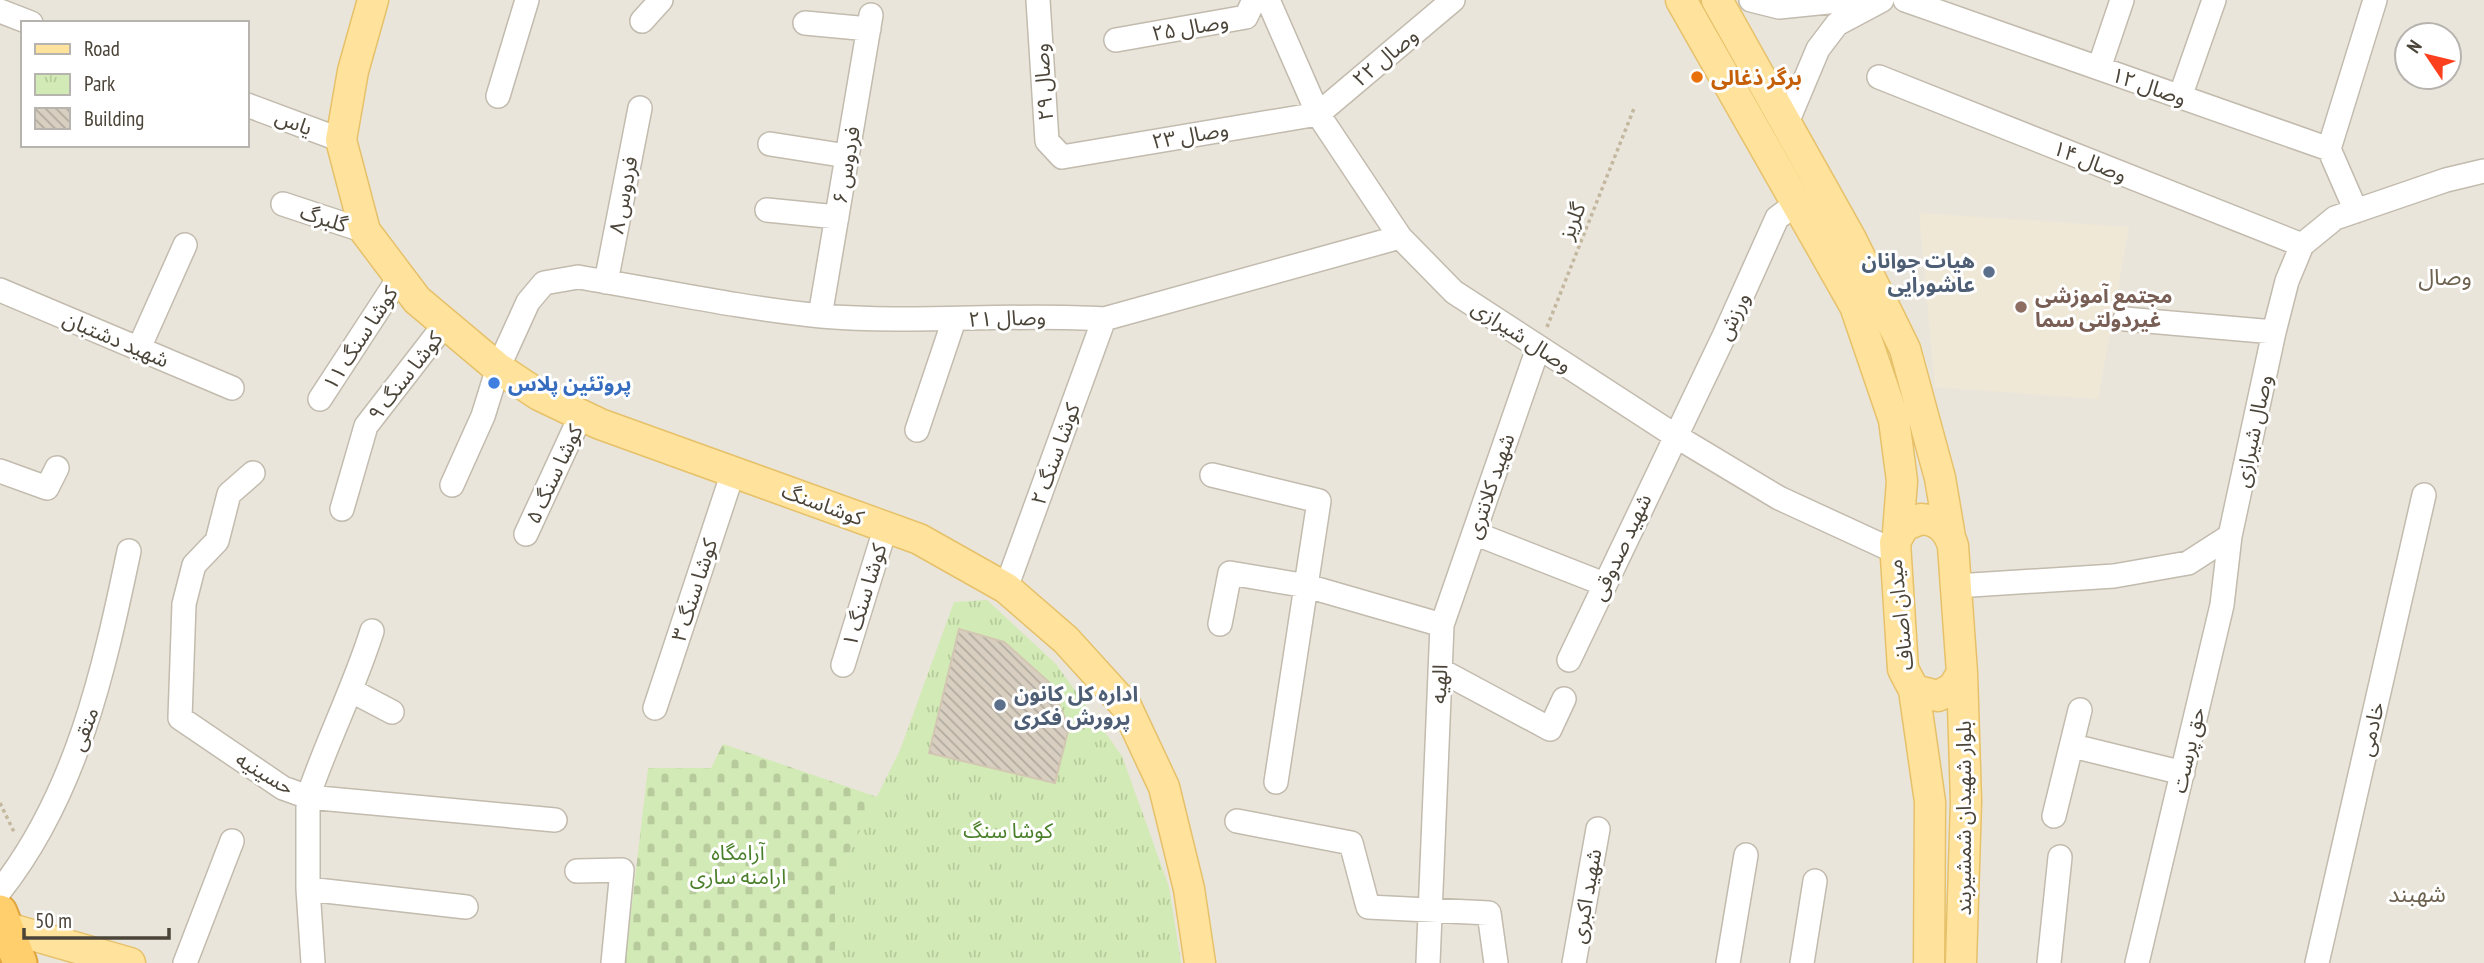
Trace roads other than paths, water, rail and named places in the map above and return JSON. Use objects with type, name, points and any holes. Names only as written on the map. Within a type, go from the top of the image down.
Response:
[{"type":"highway","points":[[2,919],[20,963]]},
{"type":"main road","points":[[341,140],[353,71],[373,0]]},
{"type":"main road","points":[[1681,0],[1855,306],[1894,420],[1902,481],[1896,542]]},
{"type":"main road","points":[[1717,0],[1851,239],[1905,349],[1940,478],[1956,586],[1962,673]]},
{"type":"main road","name":"کوشاسنگ","points":[[341,140],[365,231],[417,300],[498,368],[539,395],[582,415],[919,539],[1006,588],[1066,640],[1126,706],[1164,788],[1189,889],[1200,963]]},
{"type":"main road","name":"میدان اصناف","points":[[1950,537],[1938,523],[1921,519],[1912,521],[1896,542],[1903,669],[1914,690],[1929,696],[1946,694],[1959,681],[1962,673]]},
{"type":"main road","name":"بلوار شهیدان شمشیربند","points":[[1961,963],[1966,801],[1962,673]]},
{"type":"main road","name":"بلوار شهیدان شمشیربند","points":[[1914,690],[1930,802],[1929,963]]},
{"type":"main road","points":[[2,919],[130,963]]},
{"type":"street","points":[[498,96],[527,0]]},
{"type":"street","points":[[642,21],[661,0]]},
{"type":"street","name":"وصال ۲۹","points":[[1038,0],[1047,141],[1062,157]]},
{"type":"street","name":"وصال ۲۵","points":[[1116,40],[1247,17],[1254,0]]},
{"type":"street","name":"وصال شیرازی","points":[[1268,0],[1318,114],[1400,237],[1454,292],[1674,435],[1779,498],[1896,542]]},
{"type":"street","name":"وصال ۲۲","points":[[1318,114],[1452,0]]},
{"type":"street","points":[[1751,0],[1779,8],[1847,0]]},
{"type":"street","points":[[1786,125],[1818,49],[1837,24],[1882,0]]},
{"type":"street","name":"وصال ۱۲","points":[[1905,0],[2329,149]]},
{"type":"street","points":[[2099,68],[2122,0]]},
{"type":"street","points":[[2180,97],[2214,0]]},
{"type":"street","points":[[2356,211],[2329,149],[2375,0]]},
{"type":"street","points":[[0,11],[26,21]]},
{"type":"street","name":"فردوس ۶","points":[[805,23],[870,22],[820,316]]},
{"type":"street","name":"وصال ۱۴","points":[[1879,77],[2302,245]]},
{"type":"street","name":"یاس","points":[[248,104],[341,140]]},
{"type":"street","name":"فردوس ۸","points":[[606,282],[640,108]]},
{"type":"street","name":"وصال ۲۳","points":[[1062,157],[1318,114]]},
{"type":"street","points":[[770,144],[848,156]]},
{"type":"street","name":"وصال شیرازی","points":[[2230,536],[2274,332],[2287,281],[2302,245],[2335,218],[2446,180],[2484,171]]},
{"type":"street","name":"ورزش","points":[[1674,435],[1724,336],[1777,218],[1797,202]]},
{"type":"street","name":"گلبرگ","points":[[283,204],[365,231]]},
{"type":"street","points":[[767,210],[837,217]]},
{"type":"street","name":"وصال ۲۱","points":[[452,485],[483,416],[498,368],[528,302],[544,284],[578,277],[820,316],[954,320],[1059,316],[1104,319],[1400,237]]},
{"type":"street","points":[[139,348],[185,245]]},
{"type":"street","name":"۱۱ کوشا سنگ","points":[[320,399],[399,278]]},
{"type":"street","name":"شهید دشتبان","points":[[0,290],[232,388]]},
{"type":"street","name":"کوشا سنگ ۲","points":[[1006,588],[1104,319]]},
{"type":"street","points":[[2125,319],[2274,332]]},
{"type":"street","points":[[917,430],[954,320]]},
{"type":"street","name":"کوشا سنگ ۹","points":[[342,509],[366,426],[445,324]]},
{"type":"street","name":"شهید کلانتری","points":[[1442,625],[1538,348]]},
{"type":"street","name":"کوشا سنگ ۵","points":[[526,534],[582,415]]},
{"type":"street","name":"شهید صدوقی","points":[[1569,660],[1674,435]]},
{"type":"street","points":[[0,471],[47,488],[57,468]]},
{"type":"street","name":"کوشا سنگ ۳","points":[[655,708],[733,472]]},
{"type":"street","name":"حسینیه","points":[[253,473],[229,494],[217,541],[194,565],[184,604],[180,718],[283,788],[308,797],[308,889],[313,963]]},
{"type":"street","points":[[1212,475],[1319,501],[1276,782]]},
{"type":"street","name":"خادمی","points":[[2317,963],[2424,495]]},
{"type":"street","name":"کوشا سنگ ۱","points":[[843,665],[886,526]]},
{"type":"street","points":[[1474,533],[1604,584]]},
{"type":"street","points":[[1956,586],[2114,576],[2188,564],[2230,536]]},
{"type":"street","name":"حق پرست","points":[[2137,963],[2222,605],[2230,536]]},
{"type":"street","name":"متقی","points":[[0,891],[26,858],[66,777],[94,703],[129,551]]},
{"type":"street","points":[[1220,624],[1230,573],[1307,586],[1442,625]]},
{"type":"street","name":"الهیه","points":[[1429,963],[1442,625]]},
{"type":"street","points":[[372,631],[352,691],[322,756],[308,797],[555,820]]},
{"type":"street","points":[[1440,670],[1550,729],[1564,699]]},
{"type":"street","points":[[352,691],[392,712]]},
{"type":"street","points":[[2054,816],[2080,710]]},
{"type":"street","points":[[2073,746],[2182,773]]},
{"type":"street","points":[[1237,821],[1351,843],[1368,907],[1489,914],[1496,963]]},
{"type":"street","name":"شهید اکبری","points":[[1574,963],[1598,829]]},
{"type":"street","points":[[185,963],[232,841]]},
{"type":"street","points":[[1728,963],[1746,855]]},
{"type":"street","points":[[2049,963],[2060,857]]},
{"type":"street","points":[[577,871],[622,870],[613,963]]},
{"type":"street","points":[[1802,963],[1815,881]]},
{"type":"street","points":[[308,889],[466,908]]},
{"type":"place","name":"برگر ذغالی","points":[[1697,77]]},
{"type":"place","name":"هیات جوانان عاشورایی","points":[[1989,272]]},
{"type":"place","name":"مجتمع آموزشی غیردولتی سما","points":[[2021,307]]},
{"type":"place","name":"پروتئین پلاس","points":[[494,383]]},
{"type":"place","name":"اداره کل کانون پرورش فکری","points":[[1000,705]]},
{"type":"district","name":"وصال","points":[[2445,276]]},
{"type":"district","name":"شهبند","points":[[2417,893]]},
{"type":"park label","name":"کوشا سنگ","points":[[1008,830]]},
{"type":"park label","name":"آرامگاه ارامنه ساری","points":[[738,864]]}]
